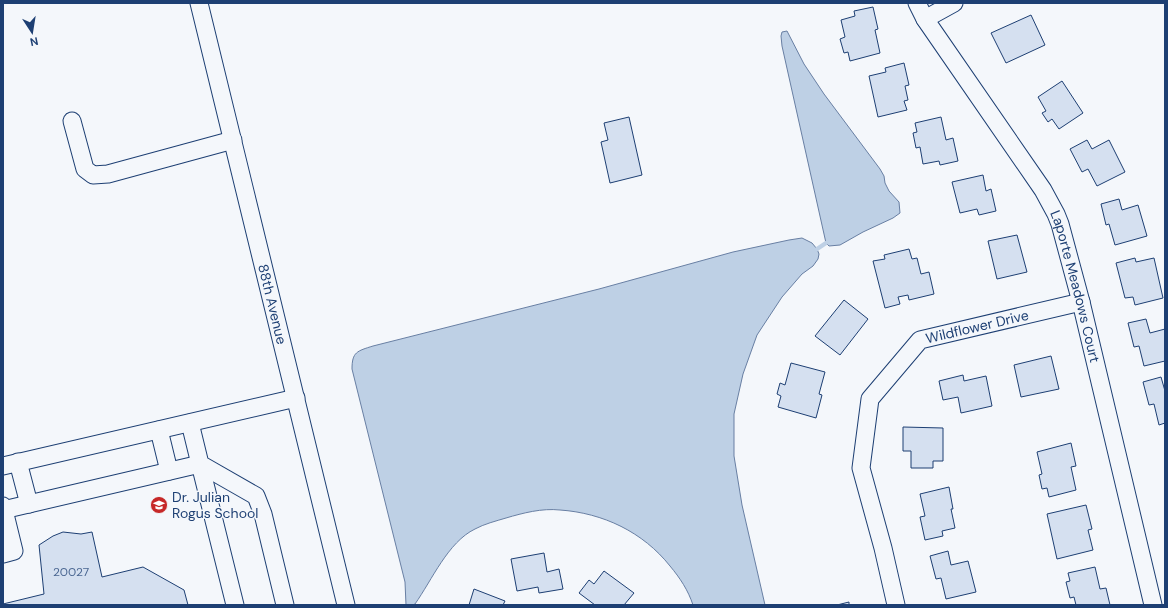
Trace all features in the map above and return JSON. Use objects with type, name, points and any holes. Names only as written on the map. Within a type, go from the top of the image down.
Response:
[{"type":"street","name":"88th Avenue","points":[[199,3],[346,605]]},
{"type":"street","name":"Laporte Meadows Court","points":[[917,3],[925,19],[1044,190],[1060,224],[1081,302],[1153,605]]},
{"type":"street","points":[[925,19],[954,3]]},
{"type":"street","points":[[72,121],[85,169],[93,175],[108,174],[233,140]]},
{"type":"street","name":"Wildflower Drive","points":[[896,605],[883,548],[861,468],[870,399],[920,340],[1081,302]]},
{"type":"street","points":[[29,504],[11,464],[296,398]]},
{"type":"street","points":[[190,423],[235,605]]},
{"type":"street","points":[[159,430],[169,471]]},
{"type":"street","points":[[3,554],[14,551],[3,508],[29,504],[200,464],[256,496],[263,514],[285,605]]},
{"type":"water","points":[[787,31],[804,64],[824,94],[880,169],[889,191],[899,202],[900,213],[840,245],[829,246],[826,243],[782,46],[782,32]]},
{"type":"water","points":[[802,238],[812,243],[817,249],[819,254],[818,259],[813,266],[802,274],[782,297],[757,335],[743,374],[734,414],[734,456],[742,505],[765,605],[693,605],[689,594],[670,566],[647,543],[635,534],[621,526],[592,515],[576,512],[546,510],[533,511],[506,518],[482,526],[465,535],[441,562],[415,604],[406,605],[405,582],[352,369],[353,359],[356,353],[373,346],[599,289],[733,252]]},
{"type":"building","points":[[873,7],[878,29],[875,30],[880,53],[850,61],[848,52],[844,53],[840,39],[845,37],[841,20],[855,16],[854,11]]},
{"type":"building","points":[[1031,15],[1045,45],[1006,63],[991,33]]},
{"type":"building","points":[[904,63],[909,85],[905,86],[908,100],[904,101],[907,110],[878,117],[869,76],[886,72],[885,68]]},
{"type":"building","points":[[1062,81],[1083,113],[1059,129],[1052,119],[1048,122],[1042,113],[1046,111],[1038,97]]},
{"type":"building","points":[[629,117],[642,175],[610,183],[601,142],[608,140],[604,123]]},
{"type":"building","points":[[941,117],[946,140],[953,138],[958,161],[940,165],[939,161],[923,164],[920,147],[916,148],[913,133],[917,132],[915,123]]},
{"type":"building","points":[[1087,140],[1092,149],[1109,140],[1125,172],[1097,186],[1088,169],[1082,172],[1070,149]]},
{"type":"building","points":[[983,175],[986,191],[991,189],[996,211],[979,215],[977,209],[960,213],[952,182]]},
{"type":"building","points":[[1119,199],[1122,210],[1138,205],[1147,236],[1115,245],[1109,224],[1106,225],[1101,204]]},
{"type":"building","points":[[1017,235],[1027,272],[997,279],[988,241]]},
{"type":"building","points":[[909,249],[912,259],[917,258],[921,274],[929,272],[934,294],[909,300],[908,295],[898,297],[900,304],[885,308],[873,261],[885,259],[884,255]]},
{"type":"building","points":[[1135,258],[1136,262],[1154,258],[1163,298],[1135,305],[1133,297],[1125,298],[1116,263]]},
{"type":"building","points":[[844,300],[868,319],[840,355],[815,336]]},
{"type":"building","points":[[1146,319],[1150,333],[1165,329],[1165,361],[1144,366],[1139,346],[1134,347],[1128,323]]},
{"type":"building","points":[[1051,356],[1059,389],[1021,397],[1014,365]]},
{"type":"building","points":[[791,363],[825,372],[819,394],[822,395],[816,418],[778,407],[781,396],[777,394],[780,383],[785,385]]},
{"type":"building","points":[[963,375],[964,381],[986,376],[992,406],[961,413],[958,397],[943,400],[939,381]]},
{"type":"building","points":[[1161,377],[1165,391],[1165,423],[1159,425],[1154,404],[1149,405],[1143,382]]},
{"type":"building","points":[[903,427],[943,428],[943,461],[933,461],[933,468],[911,468],[911,451],[903,451]]},
{"type":"building","points":[[1071,443],[1076,466],[1071,467],[1076,490],[1049,497],[1047,488],[1042,489],[1039,475],[1042,474],[1037,452]]},
{"type":"building","points":[[949,487],[953,509],[951,509],[955,528],[942,531],[943,536],[925,540],[920,517],[925,516],[920,494]]},
{"type":"building","points":[[1086,505],[1092,529],[1088,530],[1093,550],[1057,559],[1047,514]]},
{"type":"building","points":[[63,532],[81,534],[92,532],[102,577],[143,567],[184,590],[188,605],[3,605],[44,594],[39,545],[53,536]]},
{"type":"building","points":[[948,551],[951,565],[968,561],[976,592],[946,599],[941,578],[936,579],[930,556]]},
{"type":"building","points":[[544,553],[547,572],[559,569],[563,589],[539,593],[538,587],[517,591],[511,559]]},
{"type":"building","points":[[1095,567],[1100,589],[1106,588],[1110,605],[1076,605],[1074,597],[1070,598],[1066,582],[1070,581],[1068,573]]},
{"type":"building","points":[[604,571],[634,593],[624,605],[595,605],[579,593],[589,580],[594,584]]},
{"type":"building","points":[[474,589],[505,601],[503,605],[469,605]]},
{"type":"building","points":[[849,602],[849,605],[837,605]]},
{"type":"waterway","points":[[817,249],[826,243]]},
{"type":"place","name":"Dr. Julian Rogus School","points":[[159,505]]}]
